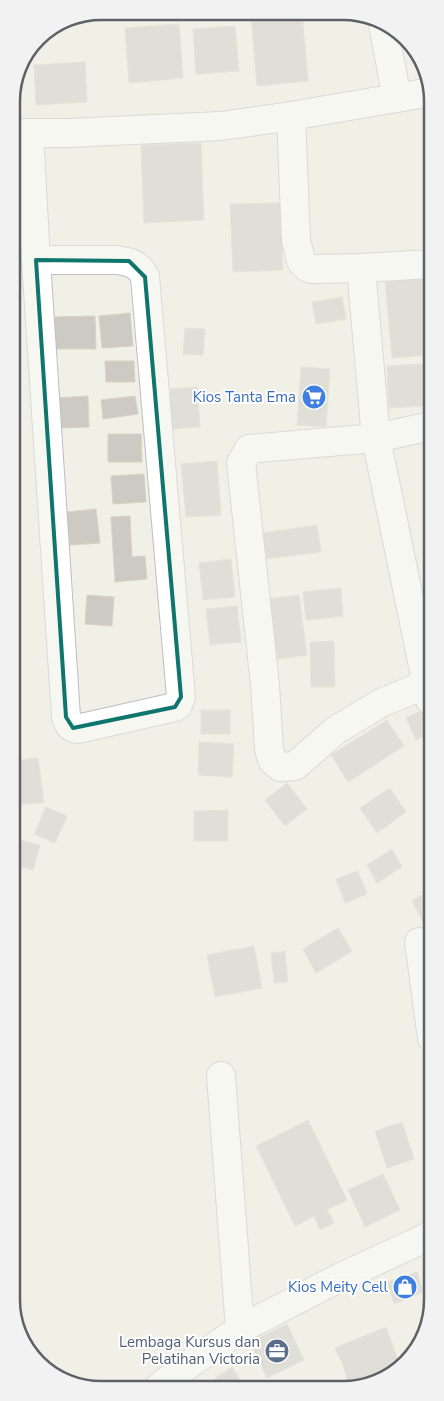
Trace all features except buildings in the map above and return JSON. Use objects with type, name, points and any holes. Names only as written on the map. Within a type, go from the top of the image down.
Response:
[{"type":"street","points":[[384,31],[397,98]]},
{"type":"street","points":[[36,260],[117,260],[130,262],[138,266],[145,277],[181,697],[175,708],[77,729],[68,724],[66,717],[36,260],[20,133],[68,133],[221,126],[423,93]]},
{"type":"street","points":[[291,116],[295,227],[301,261],[308,268],[313,269],[424,264]]},
{"type":"street","points":[[361,268],[376,438],[424,672]]},
{"type":"street","points":[[424,428],[376,438],[249,449],[241,463],[265,685],[269,750],[272,760],[280,768],[295,766],[336,730],[381,704],[424,693]]},
{"type":"street","points":[[419,942],[424,979]]},
{"type":"street","points":[[221,1076],[240,1329]]},
{"type":"street","points":[[166,1381],[240,1329],[339,1278],[424,1239]]},
{"type":"highlighted area","points":[[36,260],[129,261],[145,277],[181,697],[175,707],[73,728],[66,717]]},
{"type":"place","name":"Kios Tanta Ema","points":[[314,397]]},
{"type":"place","name":"Kios Meity Cell","points":[[405,1287]]},
{"type":"place","name":"Lembaga Kursus dan Pelatihan Victoria","points":[[277,1351]]}]
